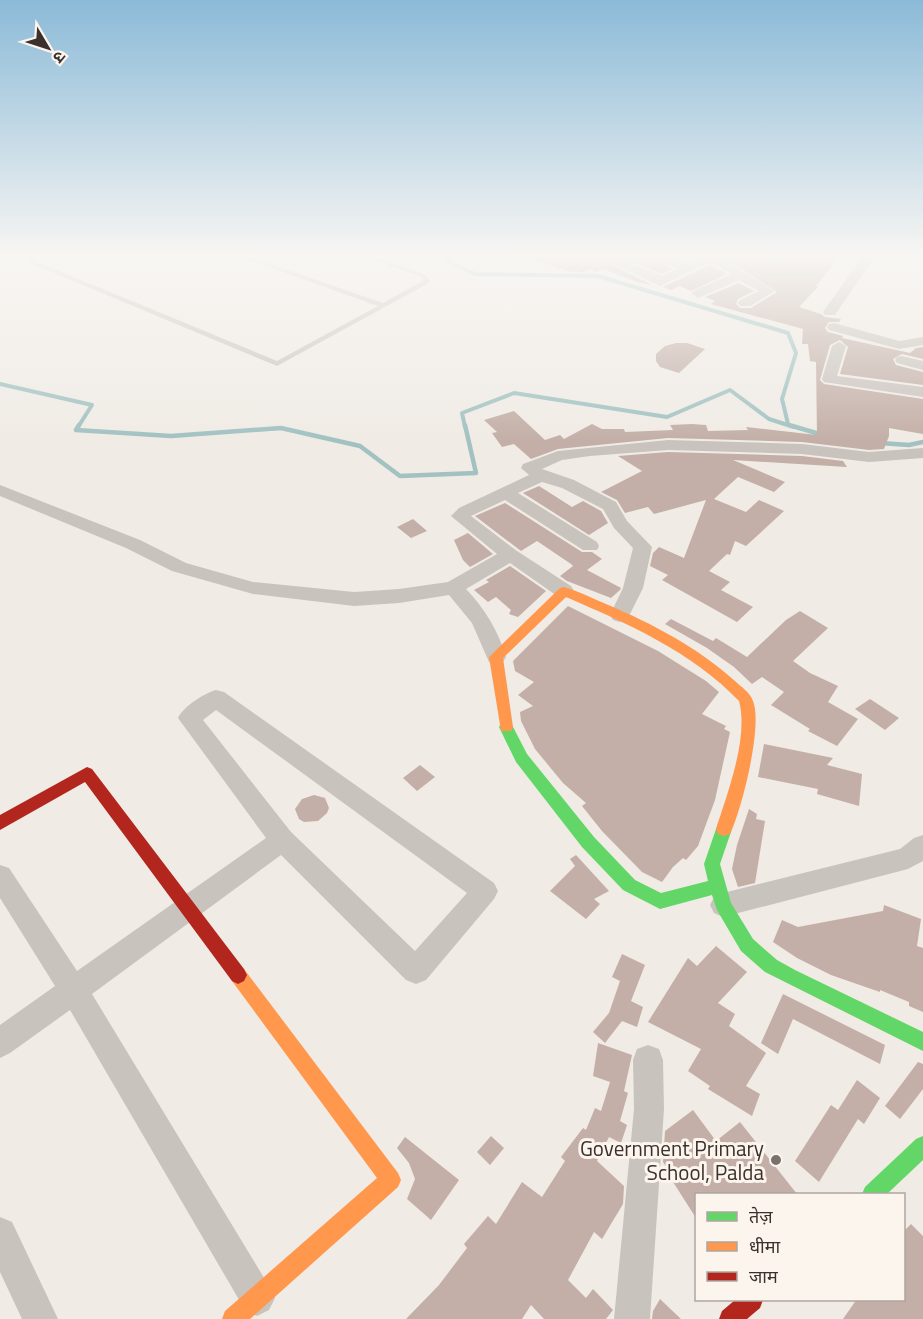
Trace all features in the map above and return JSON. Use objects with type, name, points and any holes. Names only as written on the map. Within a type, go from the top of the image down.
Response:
[{"type":"street","points":[[834,327],[899,345],[923,341]]},
{"type":"street","points":[[839,346],[829,379],[923,392]]},
{"type":"street","points":[[902,360],[923,366]]},
{"type":"street","points":[[620,615],[633,588],[643,547],[620,524],[610,506],[568,484],[541,476],[529,468],[558,456],[668,445],[802,449],[869,457],[923,453]]},
{"type":"street","points":[[541,476],[460,516],[510,555],[564,591],[620,615],[681,648],[724,678],[747,701],[750,723],[736,790],[712,864],[723,902],[747,945],[771,966],[789,976],[923,1042]]},
{"type":"street","points":[[0,490],[133,544],[179,567],[254,588],[354,599],[399,596],[453,588],[510,555]]},
{"type":"street","points":[[506,494],[590,546]]},
{"type":"street","points":[[453,588],[481,617],[489,633],[496,657],[504,722],[521,758],[588,842],[629,885],[660,901],[723,902],[874,868],[908,858],[923,846]]},
{"type":"street","points":[[496,657],[564,591]]},
{"type":"street","points":[[216,698],[485,891],[416,971],[282,840],[189,718],[216,698]]},
{"type":"street","points":[[0,823],[87,773],[391,1180],[233,1319]]},
{"type":"street","points":[[0,1043],[282,840]]},
{"type":"street","points":[[0,876],[74,990],[256,1298]]},
{"type":"street","points":[[632,1319],[649,1109],[648,1060]]},
{"type":"street","points":[[873,1193],[923,1146]]},
{"type":"street","points":[[0,1234],[40,1319]]},
{"type":"street","points":[[730,1319],[750,1301]]},
{"type":"lane","points":[[165,318],[277,364],[286,362],[364,318]]},
{"type":"building","points":[[761,318],[841,319],[839,322],[829,322],[825,328],[828,332],[843,336],[842,338],[910,353],[916,348],[923,347],[923,359],[902,354],[893,359],[896,365],[923,372],[923,385],[840,374],[848,347],[840,340],[830,345],[820,380],[824,384],[923,399],[923,434],[889,428],[889,436],[884,449],[869,450],[802,442],[668,438],[558,449],[531,459],[514,444],[502,447],[492,433],[497,432],[484,420],[514,411],[545,440],[560,435],[564,439],[592,424],[602,429],[624,429],[625,432],[673,430],[670,425],[692,424],[706,425],[708,431],[748,430],[746,427],[817,435],[816,362],[810,361],[808,344],[802,344],[803,329]]},
{"type":"building","points":[[687,343],[705,349],[679,373],[660,367],[656,361],[656,354],[665,346]]},
{"type":"building","points":[[668,452],[802,456],[843,461],[847,467],[733,460],[785,482],[774,492],[738,477],[714,499],[746,512],[759,500],[784,511],[746,546],[735,541],[730,555],[727,554],[709,571],[730,582],[721,590],[753,607],[737,622],[662,580],[668,575],[650,566],[653,553],[659,547],[684,558],[706,500],[654,514],[648,507],[625,513],[617,500],[601,492],[642,471],[618,456]]},
{"type":"building","points":[[539,486],[572,507],[583,501],[601,511],[608,523],[589,535],[523,493]]},
{"type":"building","points":[[505,503],[582,552],[592,552],[602,559],[587,570],[621,588],[620,590],[611,598],[567,581],[560,576],[573,566],[571,564],[537,541],[521,551],[475,516]]},
{"type":"building","points":[[413,519],[427,531],[411,538],[397,527]]},
{"type":"building","points":[[468,533],[493,554],[470,567],[463,560],[454,540]]},
{"type":"building","points":[[510,566],[546,591],[518,617],[509,614],[511,610],[496,597],[488,602],[474,590]]},
{"type":"building","points":[[568,606],[658,651],[706,681],[719,692],[702,714],[726,726],[724,729],[730,732],[715,800],[698,846],[686,860],[683,858],[673,867],[662,882],[642,872],[602,831],[582,806],[586,803],[563,783],[535,749],[521,721],[520,712],[533,706],[518,695],[534,682],[515,671],[513,661]]},
{"type":"building","points":[[800,611],[828,628],[793,661],[810,673],[838,686],[828,702],[858,719],[837,746],[808,731],[810,729],[771,705],[784,692],[762,677],[752,684],[734,667],[707,648],[665,624],[671,619],[713,641],[716,638],[747,657],[786,620]]},
{"type":"building","points":[[870,699],[899,718],[885,730],[855,709]]},
{"type":"building","points":[[764,744],[833,758],[827,765],[862,774],[859,806],[817,794],[818,789],[758,777]]},
{"type":"building","points":[[420,765],[435,777],[417,791],[403,778]]},
{"type":"building","points":[[314,795],[325,798],[329,808],[318,821],[304,822],[299,819],[295,809],[302,799]]},
{"type":"building","points":[[749,809],[757,814],[756,819],[765,821],[755,883],[738,887],[732,869]]},
{"type":"building","points":[[576,855],[609,891],[594,899],[600,904],[586,919],[550,891],[575,866],[570,859]]},
{"type":"building","points":[[884,905],[921,919],[917,946],[923,948],[923,1012],[909,1006],[909,1002],[880,990],[880,992],[831,975],[797,958],[773,942],[782,920],[798,927],[883,911]]},
{"type":"building","points":[[716,946],[747,972],[718,1003],[735,1014],[729,1026],[766,1053],[746,1086],[760,1094],[752,1116],[708,1089],[710,1086],[688,1071],[701,1049],[648,1022],[688,958],[697,966]]},
{"type":"building","points":[[622,954],[645,965],[631,1001],[643,1007],[637,1027],[622,1021],[605,1043],[593,1032],[609,1013],[620,981],[612,977]]},
{"type":"building","points":[[783,994],[885,1045],[880,1064],[793,1019],[778,1054],[761,1043]]},
{"type":"building","points":[[598,1043],[632,1055],[624,1091],[628,1093],[620,1121],[627,1125],[621,1143],[609,1137],[597,1161],[624,1186],[623,1204],[602,1239],[594,1232],[568,1280],[586,1298],[593,1289],[613,1310],[606,1319],[544,1319],[531,1305],[522,1319],[406,1319],[439,1285],[467,1248],[464,1244],[488,1216],[496,1224],[522,1182],[542,1197],[565,1161],[561,1157],[583,1128],[586,1130],[595,1108],[601,1111],[610,1082],[593,1076]]},
{"type":"building","points":[[918,1062],[923,1064],[923,1089],[900,1119],[885,1106]]},
{"type":"building","points":[[857,1080],[880,1098],[864,1124],[858,1119],[819,1182],[795,1161],[831,1105],[838,1110]]},
{"type":"building","points":[[693,1110],[716,1141],[740,1122],[796,1193],[695,1193],[695,1216],[663,1162],[665,1131]]},
{"type":"building","points":[[491,1136],[504,1148],[490,1165],[477,1152]]},
{"type":"building","points":[[405,1137],[459,1180],[431,1220],[407,1199],[415,1179],[409,1163],[397,1148]]},
{"type":"building","points":[[911,1224],[923,1236],[923,1319],[843,1319],[856,1301],[905,1301],[905,1230]]},
{"type":"building","points":[[660,1299],[681,1319],[652,1319],[653,1311]]},
{"type":"waterway","points":[[737,318],[788,333],[796,353],[782,399],[788,424]]},
{"type":"waterway","points":[[0,384],[92,405],[78,427]]},
{"type":"waterway","points":[[465,427],[462,413],[514,393],[667,417],[730,390],[769,419],[794,427]]},
{"type":"waterway","points":[[79,425],[76,430],[171,436],[281,428],[360,446],[400,476],[476,473],[465,425]]},
{"type":"waterway","points":[[789,425],[823,435]]},
{"type":"waterway","points":[[880,443],[909,445],[923,442]]},
{"type":"traffic: fast","points":[[506,727],[521,758],[588,842],[629,885],[660,901],[718,886]]},
{"type":"traffic: fast","points":[[724,829],[712,864],[723,905],[747,945],[771,966],[789,976],[923,1042]]},
{"type":"traffic: fast","points":[[873,1193],[923,1146]]},
{"type":"traffic: slow","points":[[506,727],[496,657],[564,591],[631,620],[696,657],[746,700],[749,710],[746,744],[724,829]]},
{"type":"traffic: slow","points":[[233,1319],[391,1180],[238,975]]},
{"type":"traffic: jam","points":[[0,823],[87,773],[238,975]]},
{"type":"traffic: jam","points":[[730,1319],[751,1301]]},
{"type":"place","name":"Government Primary School, Palda","points":[[776,1160]]}]
